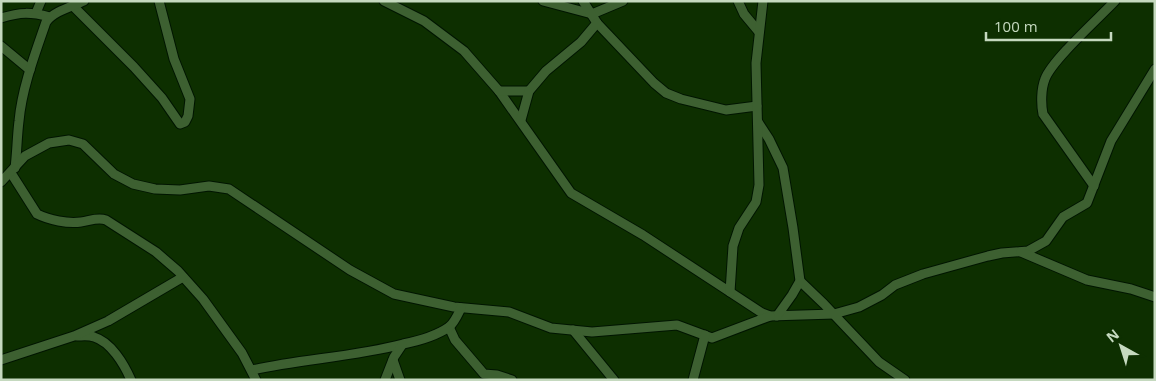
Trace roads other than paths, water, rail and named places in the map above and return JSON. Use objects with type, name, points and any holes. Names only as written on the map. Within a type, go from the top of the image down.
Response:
[{"type":"street","points":[[36,13],[41,1]]},
{"type":"street","points":[[84,1],[50,17],[46,22],[30,70],[19,121],[18,142],[13,171],[37,214],[73,223],[99,218],[106,220],[156,252],[203,299],[242,353],[256,380]]},
{"type":"street","points":[[74,6],[162,98],[180,124],[185,122],[188,116],[190,99],[174,60],[159,1]]},
{"type":"street","points":[[384,1],[424,21],[464,50],[500,91],[571,193],[643,235],[762,313],[773,316],[834,314],[859,307],[882,295],[895,285],[923,274],[1002,252],[1028,251],[1046,241],[1063,217],[1087,203],[1111,141],[1155,69]]},
{"type":"street","points":[[543,1],[592,14],[622,1]]},
{"type":"street","points":[[582,1],[597,23],[654,83],[666,93],[681,99],[726,110],[757,106]]},
{"type":"street","points":[[738,1],[744,14],[759,32]]},
{"type":"street","points":[[730,292],[733,246],[739,228],[756,202],[759,185],[756,62],[762,1]]},
{"type":"street","points":[[1094,186],[1044,114],[1042,108],[1043,84],[1050,69],[1115,1]]},
{"type":"street","points":[[1,18],[17,13],[31,12],[50,17]]},
{"type":"street","points":[[521,120],[529,91],[546,71],[581,42],[597,23]]},
{"type":"street","points":[[1,46],[30,70]]},
{"type":"street","points":[[500,91],[529,91]]},
{"type":"street","points":[[1,182],[25,156],[49,143],[69,140],[83,144],[114,174],[133,184],[154,189],[180,190],[210,186],[229,190],[350,270],[394,294],[461,308],[509,312],[552,328],[592,332],[677,325],[712,338],[773,316],[792,295],[800,281],[794,228],[783,168],[769,138],[757,122]]},
{"type":"street","points":[[1020,252],[1087,280],[1131,289],[1155,298]]},
{"type":"street","points":[[1,360],[74,336],[108,321],[183,277]]},
{"type":"street","points":[[800,281],[879,362],[905,380]]},
{"type":"street","points":[[252,370],[277,364],[339,357],[386,349],[420,340],[449,327],[461,308]]},
{"type":"street","points":[[449,327],[455,340],[484,374],[497,375],[512,380]]},
{"type":"street","points":[[573,330],[614,380]]},
{"type":"street","points":[[693,380],[705,335]]},
{"type":"street","points":[[74,336],[93,337],[103,342],[117,355],[131,380]]},
{"type":"street","points":[[385,380],[393,359],[402,345]]},
{"type":"street","points":[[386,349],[393,359],[400,380]]}]
